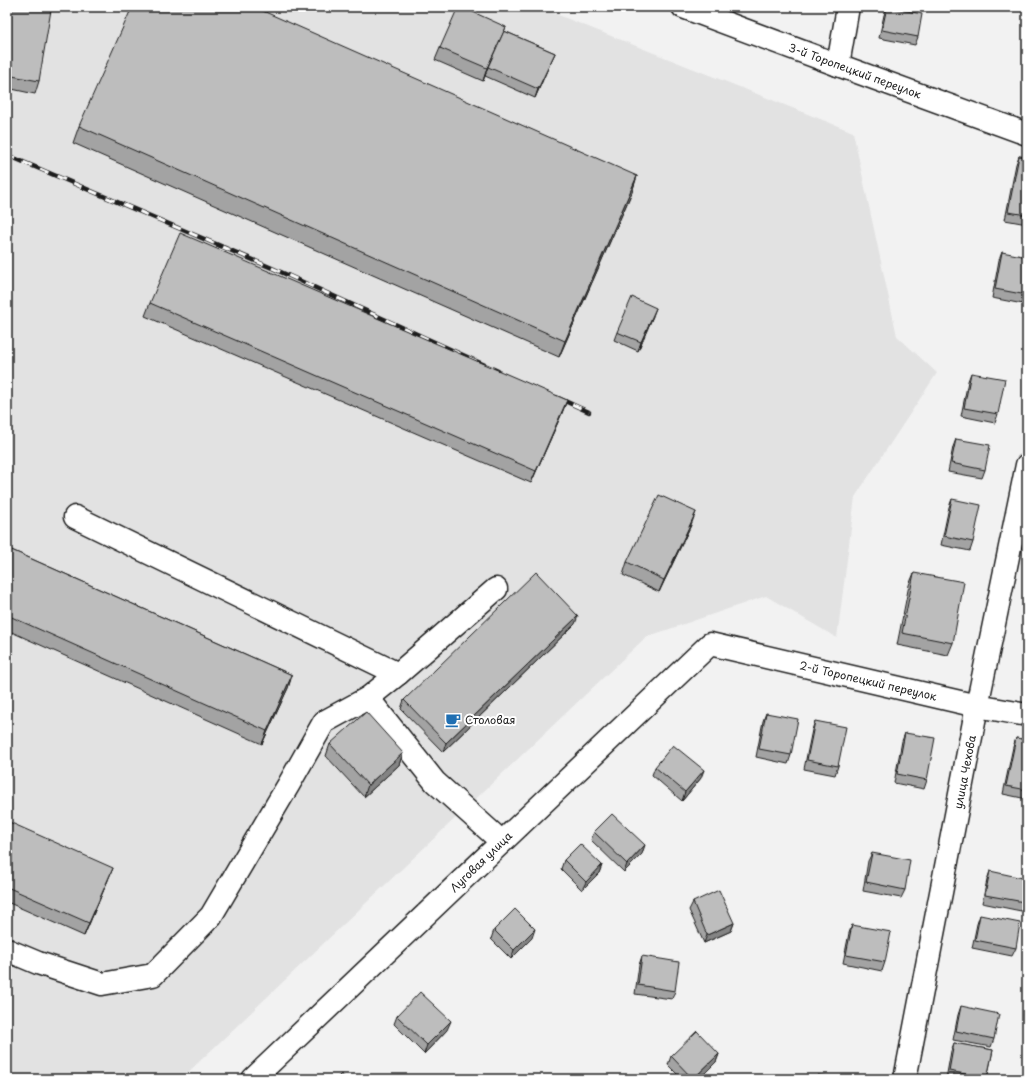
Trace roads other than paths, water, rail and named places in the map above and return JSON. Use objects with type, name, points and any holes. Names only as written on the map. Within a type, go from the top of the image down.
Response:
[{"type":"street","name":"3-й Торопецкий переулок","points":[[683,7],[838,66],[1027,134]]},
{"type":"street","points":[[838,66],[848,7]]},
{"type":"street","name":"улица Чехова","points":[[905,1079],[977,706],[1027,465]]},
{"type":"street","points":[[75,517],[398,674]]},
{"type":"street","points":[[7,950],[38,963],[102,984],[154,975],[211,916],[324,722],[368,698],[496,589]]},
{"type":"street","name":"2-й Торопецкий переулок","points":[[710,644],[977,706],[1027,715]]},
{"type":"street","name":"Луговая улица","points":[[253,1079],[710,644]]},
{"type":"street","points":[[368,698],[435,782],[502,842]]},
{"type":"railway","points":[[7,155],[272,268],[498,371]]},
{"type":"railway","points":[[556,397],[589,412]]},
{"type":"place","name":"Столовая","points":[[453,720]]}]
